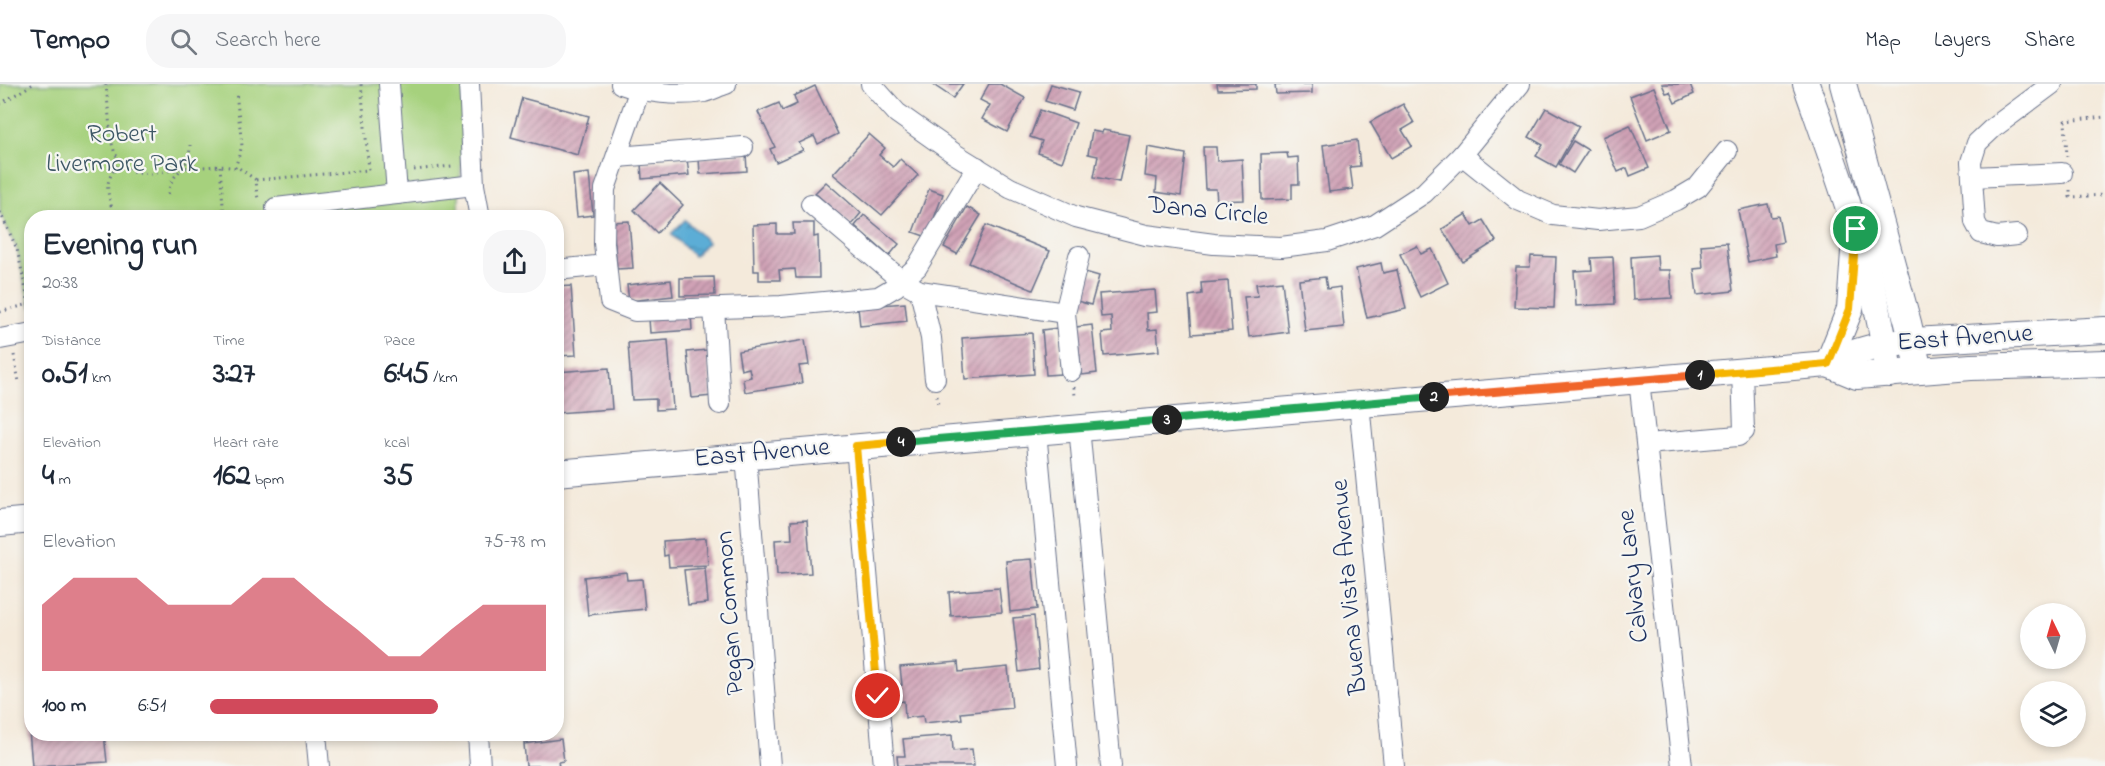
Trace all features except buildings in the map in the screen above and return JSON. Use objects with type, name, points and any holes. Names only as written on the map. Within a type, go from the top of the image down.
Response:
[{"type":"main road","points":[[1806,84],[1856,229],[1885,344],[1889,374]]},
{"type":"main road","points":[[1843,84],[1913,341],[1919,371]]},
{"type":"main road","points":[[1828,364],[1850,309],[1856,229]]},
{"type":"main road","name":"East Avenue","points":[[564,472],[1828,364],[1853,352],[1885,344],[2105,330]]},
{"type":"main road","name":"East Avenue","points":[[1828,364],[1857,376],[2105,363]]},
{"type":"main road","points":[[0,523],[24,521]]},
{"type":"street","points":[[389,84],[397,194]]},
{"type":"street","points":[[469,84],[474,185],[479,210]]},
{"type":"street","points":[[621,84],[666,93],[704,92],[726,84]]},
{"type":"street","name":"Dana Circle","points":[[871,84],[897,112],[977,167],[1010,188],[1076,217],[1146,235],[1214,244],[1281,247],[1327,241],[1375,225],[1424,193],[1462,155],[1520,84]]},
{"type":"street","points":[[2017,235],[1997,237],[1981,233],[1975,222],[1971,162],[1977,143],[1993,128],[2052,84]]},
{"type":"street","points":[[640,89],[605,189],[604,243],[610,302],[635,311],[781,306],[878,297],[895,287],[917,267],[977,167]]},
{"type":"street","points":[[617,157],[743,147]]},
{"type":"street","points":[[1462,155],[1518,200],[1553,215],[1598,220],[1639,216],[1676,200],[1698,187],[1727,151]]},
{"type":"street","points":[[1972,177],[2066,175]]},
{"type":"street","points":[[267,206],[474,185]]},
{"type":"street","points":[[811,204],[902,281],[920,291],[1065,313]]},
{"type":"street","points":[[1071,371],[1065,313],[1079,256]]},
{"type":"street","points":[[564,269],[606,265]]},
{"type":"street","points":[[920,291],[931,338],[935,380]]},
{"type":"street","points":[[714,308],[720,404]]},
{"type":"street","points":[[7,343],[24,336]]},
{"type":"street","points":[[1647,444],[1738,436],[1744,431],[1742,371]]},
{"type":"street","name":"Calvary Lane","points":[[1639,380],[1682,766]]},
{"type":"street","name":"Buena Vista Avenue","points":[[1359,403],[1394,766]]},
{"type":"street","points":[[1079,427],[1111,766]]},
{"type":"street","points":[[1036,431],[1067,766]]},
{"type":"street","points":[[856,446],[884,766]]},
{"type":"street","name":"Pegan Common","points":[[746,455],[770,766]]},
{"type":"street","points":[[317,741],[319,766]]},
{"type":"street","points":[[478,741],[480,766]]},
{"type":"path","points":[[0,104],[33,84]]},
{"type":"path","points":[[106,84],[111,140],[115,154],[132,172],[151,174],[183,168],[220,166],[235,168],[256,180],[369,170],[361,84]]},
{"type":"path","points":[[235,168],[242,146],[236,92]]},
{"type":"path","points":[[2105,117],[2065,121],[2066,175],[2070,197],[2105,195]]},
{"type":"path","points":[[168,194],[170,181],[190,157],[190,145]]},
{"type":"path","points":[[112,210],[107,185],[111,173],[121,160]]},
{"type":"path","points":[[220,166],[223,210]]},
{"type":"path","points":[[406,171],[452,166]]},
{"type":"path","points":[[256,180],[267,206]]},
{"type":"path","points":[[0,212],[17,249],[24,280]]},
{"type":"path","points":[[0,312],[24,307]]},
{"type":"path","points":[[7,343],[19,382]]},
{"type":"green space","name":"Robert Livermore Park","points":[[0,84],[466,84],[458,210],[24,210],[24,281],[17,249],[0,212]]},
{"type":"water","points":[[685,220],[708,242],[694,256],[671,234]]},
{"type":"route","points":[[878,696],[856,446],[1828,364],[1850,309],[1856,229]]}]
